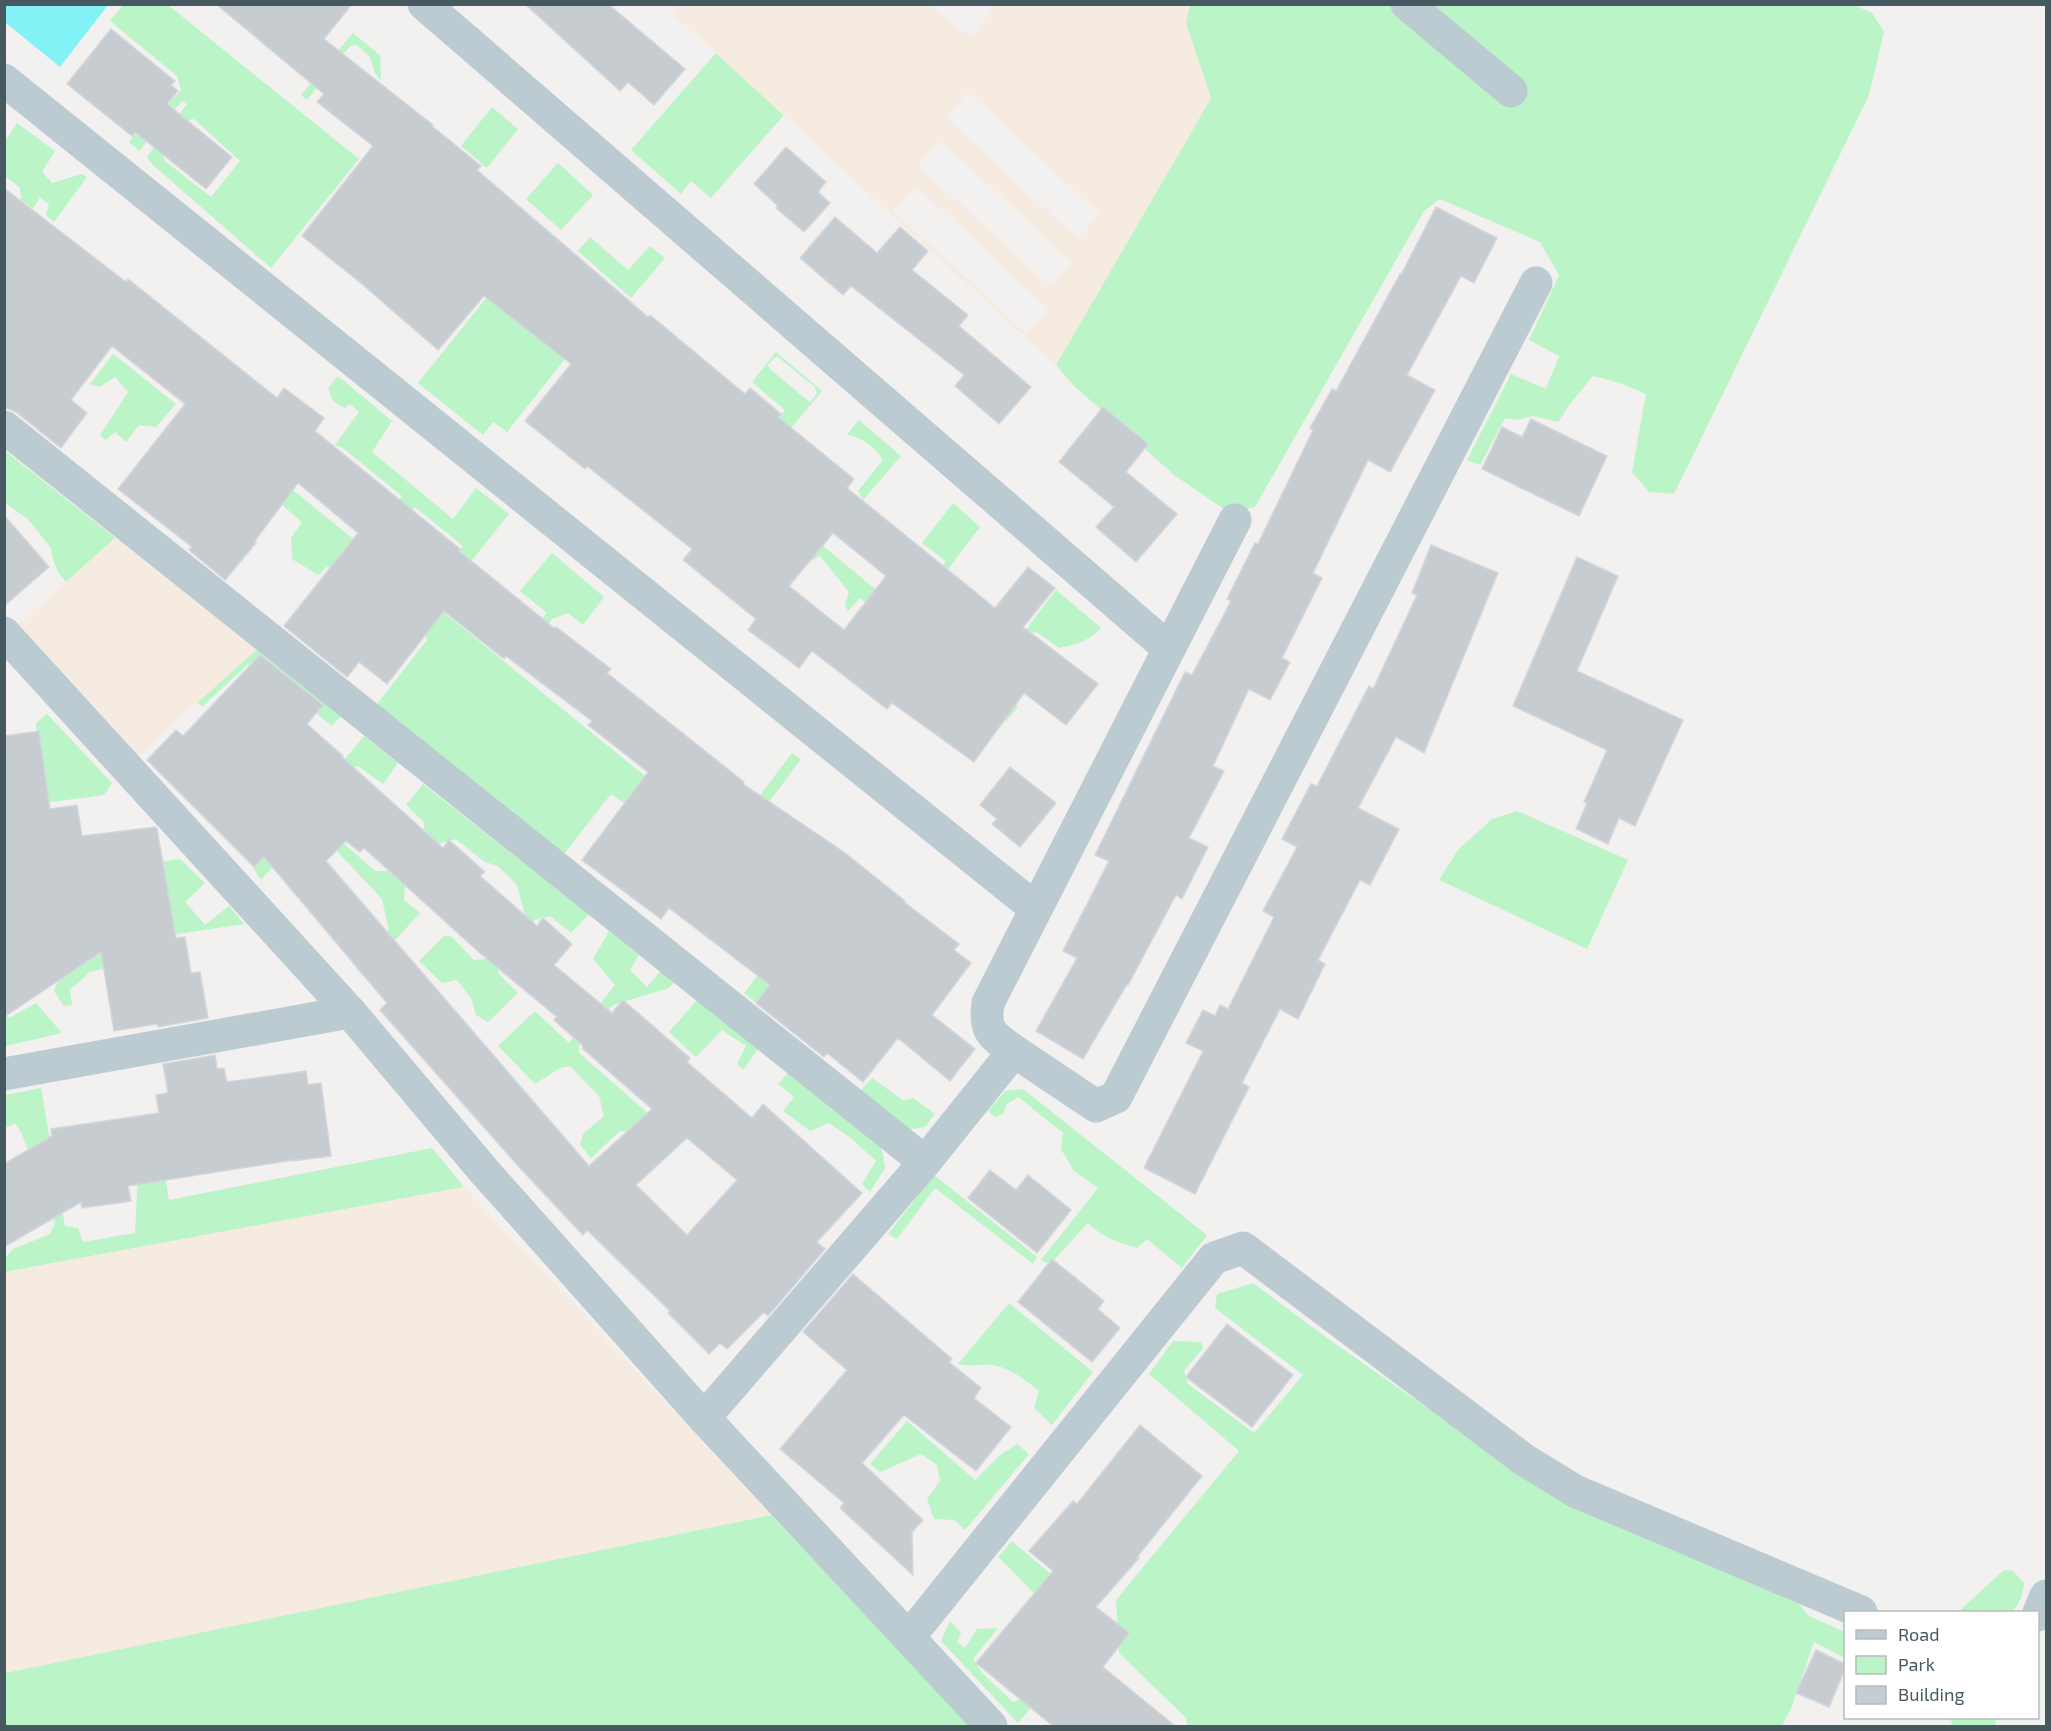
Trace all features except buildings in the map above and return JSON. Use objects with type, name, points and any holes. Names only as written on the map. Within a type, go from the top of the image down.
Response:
[{"type":"street","points":[[424,4],[1167,648]]},
{"type":"street","points":[[1407,4],[1510,91]]},
{"type":"street","points":[[4,80],[1035,908]]},
{"type":"street","points":[[1235,520],[1167,648],[988,1003],[985,1021],[996,1038],[1096,1106],[1116,1097],[1536,283]]},
{"type":"street","points":[[4,427],[925,1162]]},
{"type":"street","points":[[4,633],[350,1012],[484,1171],[704,1418],[991,1726]]},
{"type":"street","points":[[4,1074],[350,1012]]},
{"type":"street","points":[[704,1418],[925,1162],[1014,1052]]},
{"type":"street","points":[[909,1637],[1214,1258],[1243,1248],[1523,1459],[1575,1491],[1859,1611]]},
{"type":"street","points":[[2039,1611],[2046,1596]]},
{"type":"green space","points":[[1852,4],[1872,13],[1884,32],[1869,95],[1674,494],[1649,492],[1632,472],[1646,394],[1620,383],[1593,376],[1558,422],[1533,416],[1517,420],[1505,418],[1480,465],[1467,460],[1511,374],[1546,389],[1559,356],[1529,340],[1559,275],[1540,242],[1440,199],[1424,211],[1255,507],[1230,513],[1174,475],[1072,384],[1056,365],[1211,98],[1186,24],[1190,5]]},
{"type":"green space","points":[[123,5],[168,5],[359,159],[271,268],[153,165],[147,157],[187,104],[182,101],[139,151],[129,142],[146,118],[157,117],[181,90],[177,76],[110,21]],"holes":[[[194,119],[240,161],[211,197],[165,161],[161,149],[182,122]]]},
{"type":"green space","points":[[353,33],[380,55],[381,81],[375,73],[370,57],[357,45],[350,46],[307,100],[301,95]]},
{"type":"green space","points":[[716,53],[784,115],[711,198],[691,181],[681,194],[631,150]]},
{"type":"green space","points":[[492,107],[518,129],[487,168],[461,146]]},
{"type":"green space","points":[[17,123],[55,151],[42,172],[52,183],[82,174],[87,177],[54,222],[46,215],[49,205],[40,197],[33,209],[21,200],[20,188],[5,176],[5,141]]},
{"type":"green space","points":[[558,163],[593,195],[561,230],[526,199]]},
{"type":"green space","points":[[590,237],[628,270],[650,246],[665,258],[631,298],[578,251]]},
{"type":"green space","points":[[499,282],[577,344],[507,432],[493,422],[483,435],[418,383]]},
{"type":"green space","points":[[776,352],[822,391],[752,475],[740,465],[785,410],[752,382]],"holes":[[[778,357],[815,387],[817,393],[811,402],[808,401],[768,365]]]},
{"type":"green space","points":[[113,354],[176,404],[156,427],[139,425],[126,442],[115,432],[106,440],[100,435],[128,392],[115,377],[99,387],[90,384]]},
{"type":"green space","points":[[338,376],[392,421],[372,452],[453,519],[476,488],[509,514],[440,600],[427,591],[463,546],[415,507],[379,551],[366,539],[402,496],[343,448],[335,445],[359,412],[350,404],[345,408],[333,401],[328,388]]},
{"type":"green space","points":[[859,420],[901,456],[863,500],[858,491],[883,460],[868,444],[847,435]]},
{"type":"green space","points":[[235,443],[725,841],[792,753],[801,759],[735,848],[826,922],[786,974],[781,970],[756,1003],[744,993],[804,916],[723,849],[710,862],[700,863],[659,831],[647,815],[633,809],[611,794],[563,855],[383,710],[377,704],[427,640],[424,631],[401,614],[382,612],[337,568],[326,567],[318,575],[292,559],[291,538],[302,522],[250,478],[243,483],[218,464]]},
{"type":"green space","points":[[4,450],[115,538],[66,582],[58,572],[51,548],[28,519],[5,503]]},
{"type":"green space","points":[[953,503],[980,527],[919,607],[914,604],[946,561],[922,543]]},
{"type":"green space","points":[[817,541],[1018,707],[1006,721],[929,653],[860,598],[848,611],[845,605],[849,592],[820,556],[809,562],[795,576]]},
{"type":"green space","points":[[552,553],[604,597],[583,625],[568,613],[552,619],[536,644],[529,635],[547,613],[520,591]]},
{"type":"green space","points":[[1056,590],[1101,628],[1082,641],[1059,648],[1035,631],[1000,672],[995,671]]},
{"type":"green space","points":[[257,649],[342,715],[332,726],[314,712],[300,710],[248,664],[203,706],[197,703]]},
{"type":"green space","points":[[47,714],[112,783],[104,795],[5,808],[38,762],[36,723]]},
{"type":"green space","points":[[364,736],[398,763],[383,784],[358,766],[349,768],[316,819],[375,871],[393,871],[424,835],[424,822],[406,805],[423,784],[589,914],[571,933],[550,916],[535,920],[501,959],[498,973],[518,993],[488,1022],[476,1015],[471,998],[457,980],[442,983],[419,961],[444,936],[451,936],[474,960],[487,959],[525,915],[517,885],[498,866],[485,862],[456,839],[438,844],[405,884],[404,900],[420,913],[362,976],[356,968],[388,934],[388,926],[382,899],[334,848],[296,842],[261,880],[253,868],[296,820]]},
{"type":"green space","points":[[1517,811],[1628,860],[1587,949],[1439,880],[1458,850],[1492,819]]},
{"type":"green space","points":[[180,859],[205,883],[185,902],[205,925],[229,906],[244,924],[125,942],[174,928],[165,877],[135,882],[71,874]]},
{"type":"green space","points":[[12,881],[119,945],[122,964],[90,972],[70,990],[72,1005],[64,1006],[54,991],[61,972]]},
{"type":"green space","points":[[609,931],[639,955],[630,970],[647,987],[662,969],[676,980],[669,988],[613,1005],[579,1044],[579,1053],[659,1123],[634,1131],[620,1131],[591,1158],[580,1145],[583,1134],[604,1116],[599,1096],[570,1066],[560,1068],[535,1084],[498,1046],[535,1011],[569,1043],[615,985],[593,959]]},
{"type":"green space","points":[[698,999],[760,1046],[743,1070],[737,1064],[746,1046],[722,1030],[696,1057],[669,1032]]},
{"type":"green space","points":[[36,1003],[62,1033],[5,1046],[4,1012],[9,1018]]},
{"type":"green space","points":[[788,1073],[881,1145],[885,1168],[870,1192],[862,1184],[876,1161],[852,1139],[829,1123],[810,1131],[783,1111],[794,1097],[778,1084]]},
{"type":"green space","points":[[872,1078],[904,1101],[913,1098],[935,1114],[925,1127],[905,1130],[859,1092]]},
{"type":"green space","points":[[41,1088],[65,1226],[78,1228],[83,1242],[135,1233],[138,1175],[155,1114],[169,1200],[432,1148],[464,1187],[5,1272],[4,1259],[13,1249],[50,1234],[55,1223],[22,1134],[15,1123],[5,1128],[5,1095]]},
{"type":"green space","points":[[1023,1089],[1207,1235],[1182,1268],[1147,1239],[1137,1248],[1104,1236],[1088,1223],[1050,1264],[1041,1260],[1098,1188],[1074,1171],[1061,1149],[1063,1133],[1018,1097],[1007,1104],[1003,1114],[995,1117],[988,1111],[1005,1091]]},
{"type":"green space","points":[[934,1175],[1037,1257],[1033,1264],[935,1188],[897,1239],[888,1234]]},
{"type":"green space","points":[[1253,1283],[1331,1341],[1560,1500],[1798,1603],[1809,1616],[1844,1632],[1844,1657],[1814,1642],[1792,1706],[1782,1726],[1187,1726],[1186,1718],[1119,1653],[1116,1600],[1239,1451],[1149,1374],[1173,1341],[1201,1342],[1203,1348],[1184,1371],[1188,1384],[1254,1433],[1303,1375],[1215,1308],[1217,1294]]},
{"type":"green space","points":[[1009,1303],[1093,1372],[1052,1425],[1034,1408],[1039,1391],[1023,1379],[998,1366],[958,1364]]},
{"type":"green space","points":[[907,1421],[975,1480],[999,1456],[1017,1444],[1029,1454],[965,1530],[954,1520],[934,1519],[927,1499],[940,1481],[937,1465],[921,1454],[880,1472],[870,1464]]},
{"type":"green space","points":[[771,1515],[973,1726],[5,1726],[4,1673]]},
{"type":"green space","points":[[1012,1541],[1104,1619],[1018,1723],[941,1641],[950,1621],[961,1633],[957,1642],[965,1648],[977,1629],[998,1628],[973,1659],[982,1673],[1013,1702],[1029,1696],[1072,1635],[998,1557]]},
{"type":"green space","points":[[2004,1570],[2013,1571],[2024,1583],[2017,1606],[2012,1611],[1959,1611]]},
{"type":"green space","points":[[1951,1719],[1996,1719],[1995,1726],[1952,1726]]},
{"type":"sand","points":[[680,5],[929,5],[973,39],[994,5],[1190,5],[1186,24],[1211,98],[1056,365],[673,14]],"holes":[[[968,92],[1100,214],[1078,239],[945,117]],[[941,141],[1073,263],[1051,287],[918,165]],[[916,186],[1048,309],[1026,333],[893,211]]]},
{"type":"sand","points":[[115,538],[257,649],[139,755],[19,624]]},
{"type":"sand","points":[[464,1187],[771,1515],[5,1673],[5,1272]]},
{"type":"water","points":[[4,5],[108,5],[60,67],[6,23]]}]
